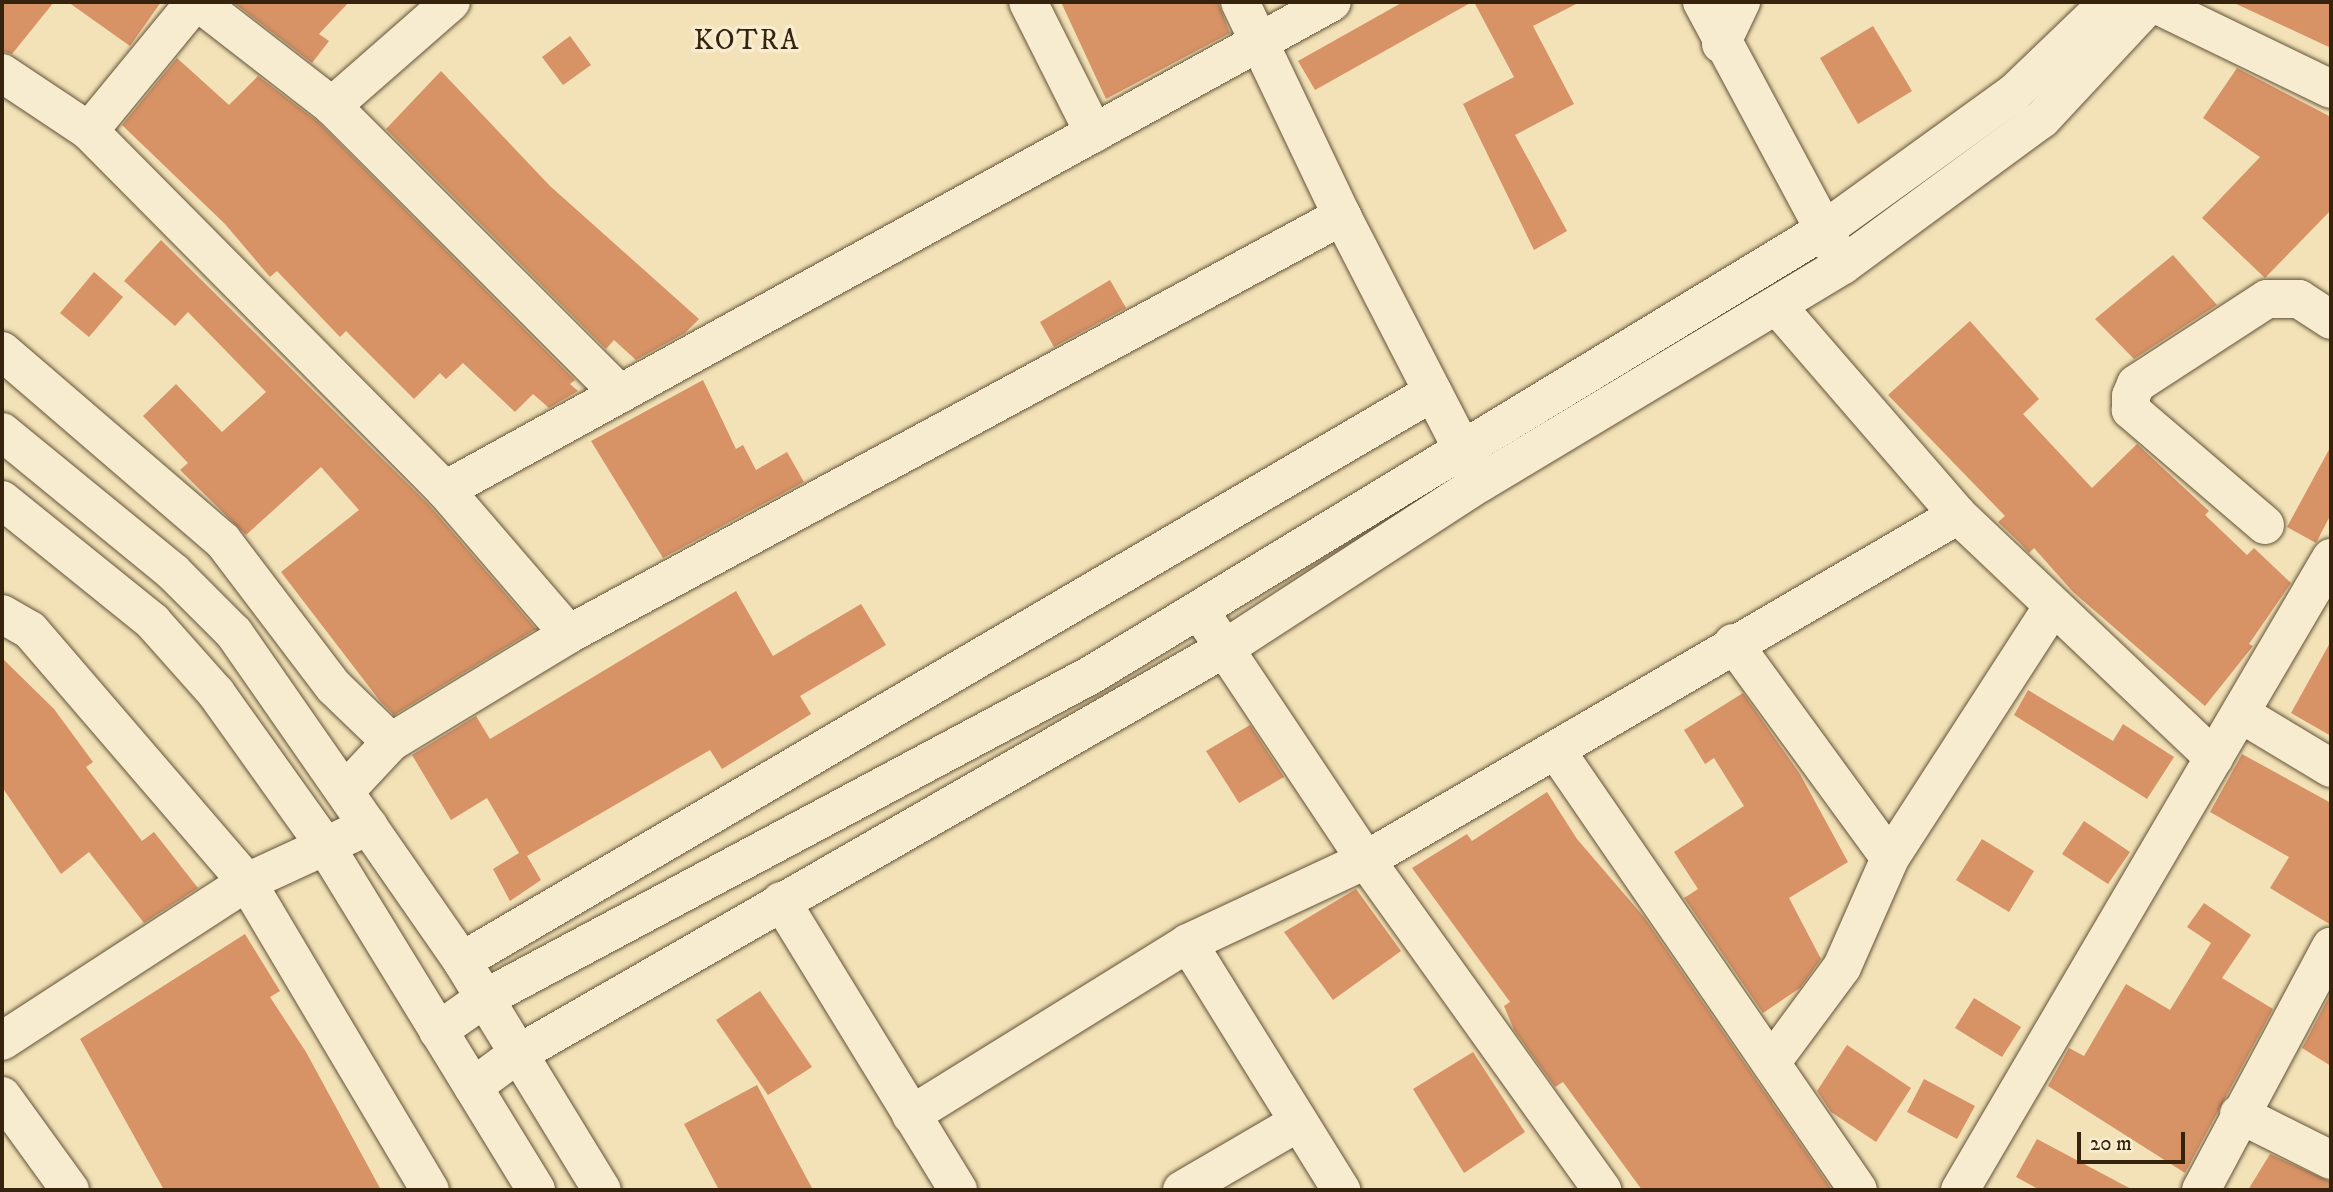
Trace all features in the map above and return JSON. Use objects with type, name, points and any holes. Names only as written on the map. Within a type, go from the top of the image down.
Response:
[{"type":"street","points":[[89,131],[197,2],[332,106],[620,394]]},
{"type":"street","points":[[332,106],[451,2]]},
{"type":"street","points":[[1028,2],[1094,132]]},
{"type":"street","points":[[1240,2],[1342,216],[1480,484]]},
{"type":"street","points":[[445,490],[1332,2]]},
{"type":"street","points":[[1702,2],[1721,44],[1843,265]]},
{"type":"street","points":[[1721,44],[1741,2]]},
{"type":"street","points":[[438,1031],[482,1000],[1091,675],[1824,230],[2014,93],[2109,2]]},
{"type":"street","points":[[473,1087],[516,1055],[1227,647],[1480,484],[1843,265],[2042,119],[2151,2],[2331,89]]},
{"type":"street","points":[[2,73],[89,131],[445,490],[569,634]]},
{"type":"street","points":[[347,789],[391,743],[569,634],[1342,216]]},
{"type":"street","points":[[2266,525],[2132,410],[2131,397],[2136,384],[2267,299],[2299,299],[2331,320]]},
{"type":"street","points":[[1777,306],[1958,516],[2051,609],[2214,758]]},
{"type":"street","points":[[2,351],[223,541],[334,687],[391,743]]},
{"type":"street","points":[[462,961],[1433,392]]},
{"type":"street","points":[[2,432],[173,572],[234,633],[347,789],[369,826],[462,961],[482,1000],[603,1190]]},
{"type":"street","points":[[2,500],[153,622],[216,693],[326,847],[536,1190]]},
{"type":"street","points":[[911,1115],[1188,943],[1366,860],[1557,752],[1733,643],[1958,516]]},
{"type":"street","points":[[1960,1190],[2214,758],[2243,715],[2331,558]]},
{"type":"street","points":[[1771,1063],[1842,967],[1890,858],[2051,609]]},
{"type":"street","points":[[1199,610],[1227,647],[1366,860],[1601,1190]]},
{"type":"street","points":[[2,614],[30,631],[247,882],[430,1190]]},
{"type":"street","points":[[1733,643],[1890,858]]},
{"type":"street","points":[[2243,715],[2331,768]]},
{"type":"street","points":[[1557,752],[1858,1190]]},
{"type":"street","points":[[2,1041],[247,882],[369,826]]},
{"type":"street","points":[[781,901],[958,1190]]},
{"type":"street","points":[[1188,943],[1341,1190]]},
{"type":"street","points":[[2201,1190],[2239,1114],[2331,947]]},
{"type":"street","points":[[2,1097],[70,1190]]},
{"type":"street","points":[[2239,1114],[2331,1160]]},
{"type":"street","points":[[1182,1190],[1299,1122]]},
{"type":"building","points":[[2,2],[54,2],[12,54],[2,51]]},
{"type":"building","points":[[68,2],[161,2],[130,46]]},
{"type":"building","points":[[233,2],[349,2],[319,34],[329,41],[312,63]]},
{"type":"building","points":[[1061,2],[1218,2],[1230,33],[1106,99]]},
{"type":"building","points":[[1403,2],[1472,2],[1315,90],[1298,61]]},
{"type":"building","points":[[1474,2],[1580,2],[1533,26],[1574,104],[1515,135],[1567,231],[1534,250],[1463,104],[1514,77]]},
{"type":"building","points":[[2232,2],[2331,2],[2331,48]]},
{"type":"building","points":[[1873,26],[1912,91],[1858,124],[1820,58]]},
{"type":"building","points":[[570,36],[591,65],[563,85],[542,57]]},
{"type":"building","points":[[177,58],[229,105],[258,76],[318,122],[575,380],[570,384],[578,391],[549,408],[533,394],[515,412],[463,363],[446,379],[440,373],[414,399],[346,331],[340,337],[277,271],[270,277],[225,224],[122,125]]},
{"type":"building","points":[[2237,68],[2331,117],[2331,210],[2265,278],[2202,218],[2260,157],[2203,118]]},
{"type":"building","points":[[441,71],[550,186],[699,319],[685,333],[636,360],[614,340],[606,349],[386,129]]},
{"type":"building","points":[[161,240],[429,505],[536,629],[394,715],[380,701],[281,572],[359,510],[321,467],[246,535],[180,470],[188,463],[143,416],[176,384],[222,432],[266,392],[188,312],[175,326],[124,281]]},
{"type":"building","points":[[2173,255],[2217,305],[2134,359],[2095,319]]},
{"type":"building","points":[[94,272],[123,297],[89,337],[60,313]]},
{"type":"building","points":[[1110,280],[1126,308],[1054,347],[1040,322]]},
{"type":"building","points":[[1970,321],[2039,399],[2023,414],[2092,488],[2137,444],[2209,511],[2205,515],[2247,555],[2254,548],[2291,583],[2249,644],[2253,646],[2205,706],[2073,592],[2034,548],[2029,553],[1998,522],[2005,516],[1888,395]]},
{"type":"building","points":[[703,380],[736,449],[743,445],[756,470],[787,452],[804,482],[663,558],[591,441]]},
{"type":"building","points":[[2331,446],[2331,514],[2316,543],[2287,527]]},
{"type":"building","points":[[736,591],[773,656],[861,604],[886,645],[800,696],[811,714],[722,769],[710,750],[527,856],[541,880],[510,901],[493,869],[519,853],[487,798],[451,820],[412,755],[476,716],[490,739]]},
{"type":"building","points":[[2331,641],[2331,736],[2291,713]]},
{"type":"building","points":[[2,658],[54,709],[93,762],[86,767],[142,841],[154,832],[198,888],[144,923],[89,852],[61,874],[2,787]]},
{"type":"building","points":[[2028,690],[2113,741],[2123,724],[2174,757],[2147,799],[2014,715]]},
{"type":"building","points":[[1743,693],[1800,774],[1848,862],[1789,898],[1821,959],[1800,988],[1763,1013],[1684,898],[1698,889],[1674,852],[1744,806],[1714,758],[1705,764],[1684,730]]},
{"type":"building","points":[[1250,725],[1284,777],[1239,803],[1206,751]]},
{"type":"building","points":[[2242,754],[2331,803],[2331,925],[2270,888],[2289,857],[2210,812]]},
{"type":"building","points":[[1547,792],[1577,839],[1644,917],[1832,1190],[1642,1190],[1563,1082],[1555,1087],[1514,1030],[1504,1006],[1510,1002],[1412,868],[1467,834],[1472,841]]},
{"type":"building","points":[[2084,821],[2130,852],[2108,884],[2062,854]]},
{"type":"building","points":[[1982,839],[2034,871],[2009,912],[1956,880]]},
{"type":"building","points":[[1356,889],[1401,951],[1333,1000],[1284,932]]},
{"type":"building","points":[[2204,903],[2251,935],[2222,978],[2273,1009],[2185,1173],[2048,1086],[2069,1048],[2084,1056],[2126,984],[2170,1010],[2211,943],[2187,927]]},
{"type":"building","points":[[245,934],[280,991],[270,997],[306,1052],[381,1190],[164,1190],[80,1039]]},
{"type":"building","points":[[760,991],[812,1067],[768,1095],[716,1020]]},
{"type":"building","points":[[2331,993],[2331,1066],[2302,1048]]},
{"type":"building","points":[[1974,998],[2021,1027],[2002,1057],[1955,1028]]},
{"type":"building","points":[[1847,1045],[1911,1088],[1876,1142],[1831,1112],[1817,1091]]},
{"type":"building","points":[[1473,1052],[1525,1132],[1464,1173],[1413,1089]]},
{"type":"building","points":[[1924,1079],[1975,1106],[1957,1139],[1907,1112]]},
{"type":"building","points":[[757,1085],[813,1190],[719,1190],[684,1124]]},
{"type":"building","points":[[2037,1139],[2133,1190],[2040,1190],[2016,1177]]},
{"type":"building","points":[[2270,1154],[2331,1182],[2331,1190],[2248,1190]]},
{"type":"district","name":"KOTRA","points":[[747,41]]}]
